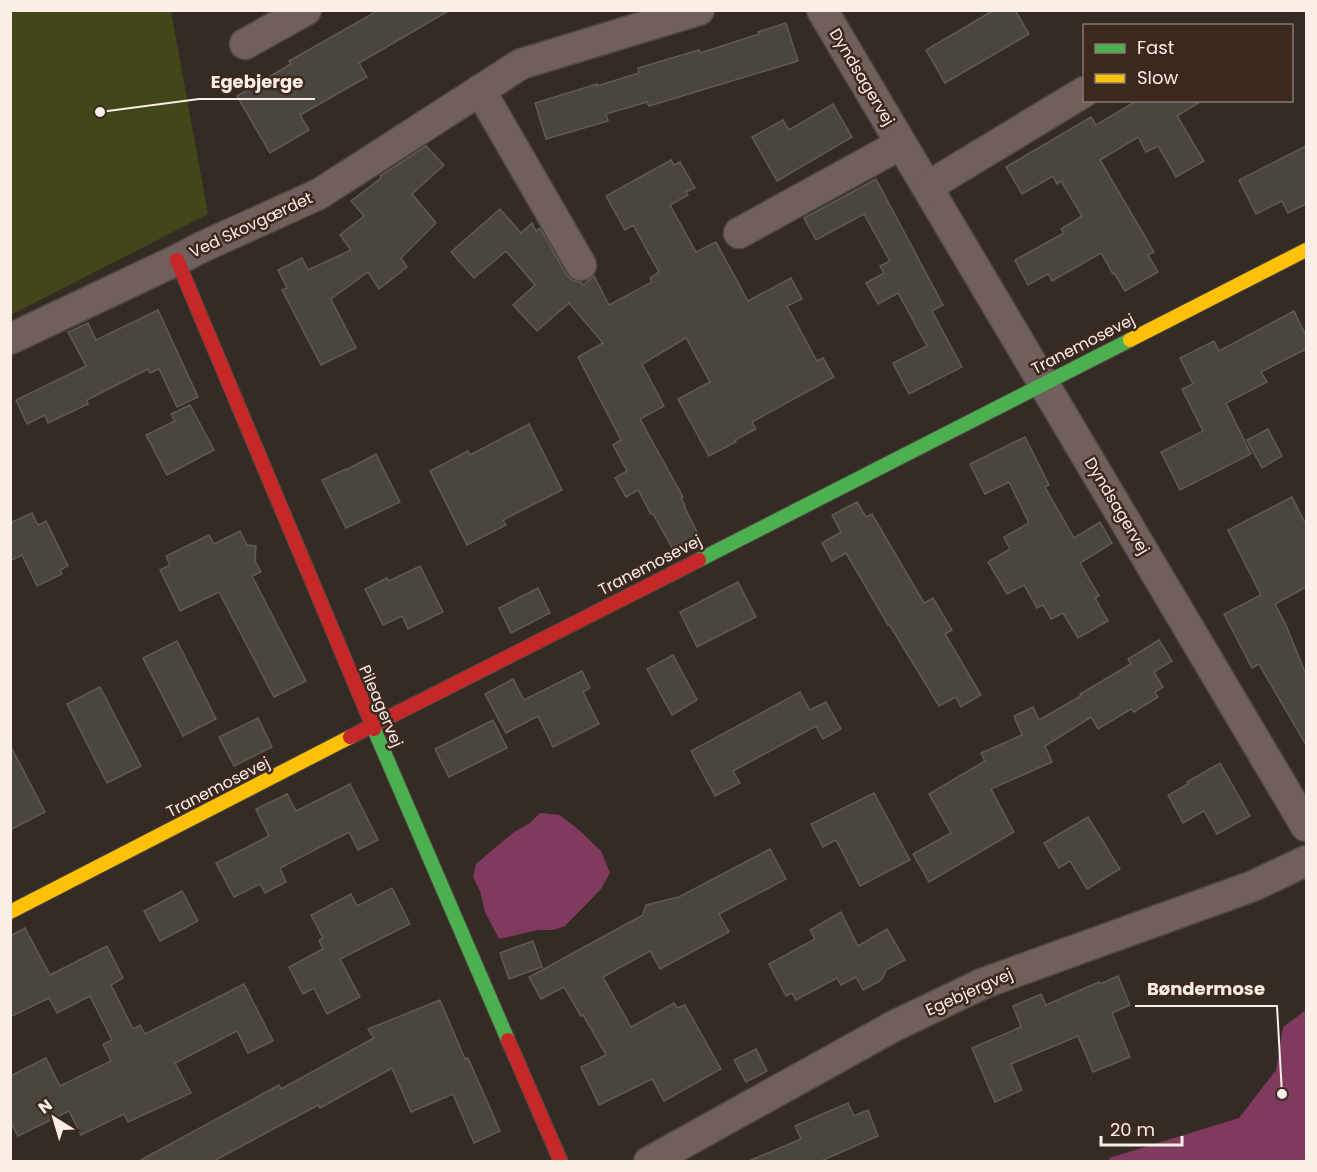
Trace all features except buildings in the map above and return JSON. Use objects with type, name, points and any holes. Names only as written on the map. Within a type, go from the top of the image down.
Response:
[{"type":"street","points":[[245,44],[306,10]]},
{"type":"street","name":"Ved Skovgærdet","points":[[10,339],[319,194],[521,64],[699,10]]},
{"type":"street","name":"Dyndsagervej","points":[[822,10],[1306,825]]},
{"type":"street","points":[[480,90],[581,265]]},
{"type":"street","points":[[927,187],[1083,93]]},
{"type":"street","name":"Dyndsagervej","points":[[739,233],[901,144]]},
{"type":"street","name":"Tranemosevej","points":[[10,912],[1306,249]]},
{"type":"street","name":"Pileagervej","points":[[177,260],[372,726],[561,1161]]},
{"type":"street","name":"Egebjergvej","points":[[649,1161],[894,1026],[984,983],[1253,886],[1306,861]]},
{"type":"green space","points":[[11,10],[171,11],[208,214],[11,315]]},
{"type":"shaded area","points":[[540,813],[560,815],[579,830],[601,851],[610,873],[601,889],[565,926],[499,939],[485,912],[480,891],[473,877],[476,864]]},
{"type":"shaded area","points":[[1306,1010],[1306,1161],[1110,1161],[1109,1158],[1239,1118],[1276,1070],[1283,1027]]},
{"type":"traffic: fast","points":[[699,560],[1130,340]]},
{"type":"traffic: fast","points":[[374,729],[508,1040]]},
{"type":"traffic: slow","points":[[1130,340],[1306,250]]},
{"type":"traffic: slow","points":[[10,912],[350,737]]},
{"type":"traffic: jam","points":[[177,260],[374,729]]},
{"type":"traffic: jam","points":[[350,737],[699,560]]},
{"type":"traffic: jam","points":[[508,1040],[561,1162]]},
{"type":"place","name":"Egebjerge","points":[[100,112]]},
{"type":"place","name":"Bøndermose","points":[[1282,1094]]}]
